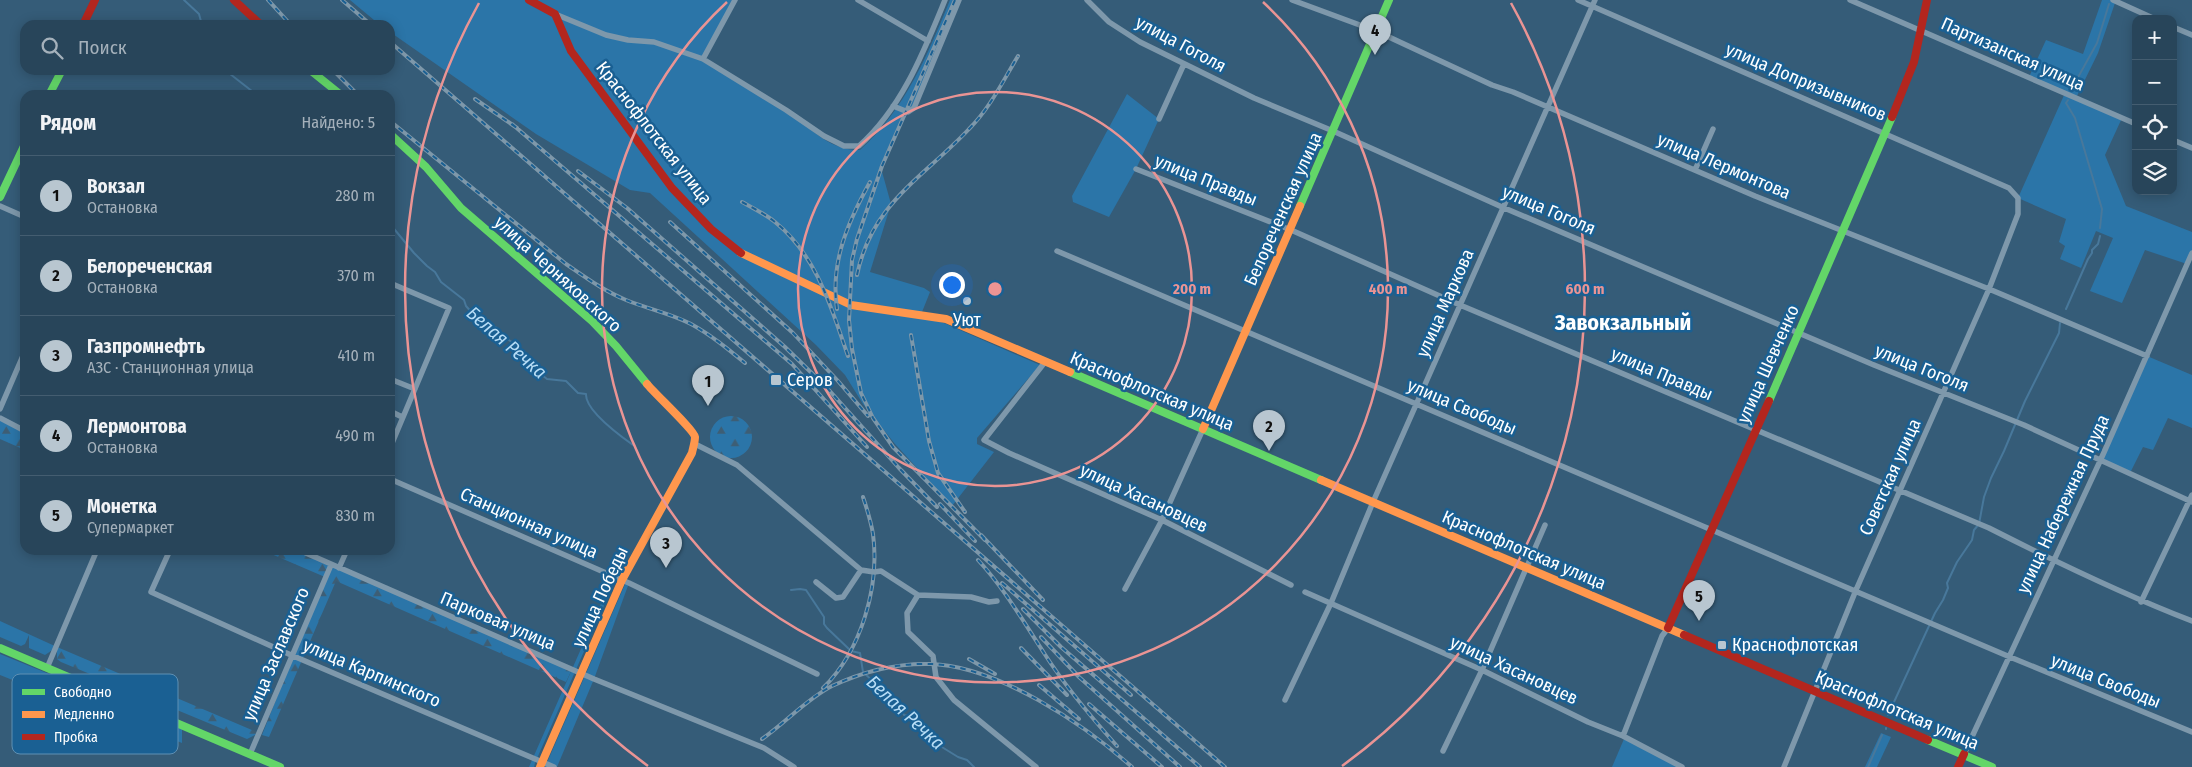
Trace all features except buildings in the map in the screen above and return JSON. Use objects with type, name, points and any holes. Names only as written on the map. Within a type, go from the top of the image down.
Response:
[{"type":"street","points":[[85,20],[94,0]]},
{"type":"street","points":[[234,0],[256,20]]},
{"type":"street","points":[[529,0],[555,14],[606,35],[628,40],[654,42],[703,60],[786,110],[824,136],[844,146],[859,146],[871,135],[893,106],[928,41],[945,0]]},
{"type":"street","points":[[703,60],[734,0]]},
{"type":"street","points":[[858,0],[928,41]]},
{"type":"street","points":[[893,106],[908,112],[914,108],[959,0]]},
{"type":"street","name":"улица Гоголя","points":[[1087,0],[1109,22],[1140,42],[1254,98],[1333,131],[1502,207],[1874,365],[2022,424],[2101,459]]},
{"type":"street","name":"улица Лермонтова","points":[[1292,0],[1376,31],[1492,85],[1513,92],[1695,170],[1989,289],[2147,356]]},
{"type":"street","name":"Белореченская улица","points":[[1203,429],[1291,230],[1389,0]]},
{"type":"street","name":"улица Допризывников","points":[[1578,0],[1593,3],[2009,188],[2018,198]]},
{"type":"street","name":"Партизанская улица","points":[[1850,0],[2132,122]]},
{"type":"street","name":"улица Шевченко","points":[[1623,736],[1662,636],[1668,628],[1713,530],[1755,429],[1799,333],[1906,84],[1914,62],[1927,0]]},
{"type":"street","points":[[2115,0],[2147,15]]},
{"type":"street","name":"улица Маркова","points":[[1285,700],[1331,603],[1373,502],[1502,207],[1549,107],[1593,3]]},
{"type":"street","name":"Краснофлотская улица","points":[[555,14],[571,51],[672,188],[711,229],[737,251],[827,295],[851,304],[946,320],[1992,767]]},
{"type":"street","points":[[2177,29],[2192,35]]},
{"type":"street","points":[[1160,119],[1184,64]]},
{"type":"street","points":[[52,90],[59,75]]},
{"type":"street","points":[[316,75],[335,90]]},
{"type":"street","points":[[1695,170],[1713,129]]},
{"type":"street","name":"улица Черняховского","points":[[395,139],[426,167],[461,208],[592,321],[616,346],[658,399],[692,430],[695,444]]},
{"type":"street","points":[[2177,142],[2192,148]]},
{"type":"street","points":[[0,197],[20,155]]},
{"type":"street","name":"улица Правды","points":[[1136,169],[1291,230],[1460,305],[1975,522],[2053,561]]},
{"type":"street","name":"Советская улица","points":[[1784,767],[1856,590],[1989,289],[2018,214],[2018,198]]},
{"type":"street","points":[[0,206],[20,215]]},
{"type":"street","name":"улица Свободы","points":[[1057,251],[2010,657],[2192,732]]},
{"type":"street","name":"улица Набережная Пруда","points":[[1958,767],[2190,265],[2192,253]]},
{"type":"street","points":[[395,285],[449,308],[395,435]]},
{"type":"street","name":"улица Хасановцев","points":[[1045,362],[984,440],[1009,453],[1162,520],[1291,585]]},
{"type":"street","points":[[0,409],[20,363]]},
{"type":"street","points":[[395,381],[415,389]]},
{"type":"street","points":[[395,414],[402,417]]},
{"type":"street","points":[[0,418],[20,428]]},
{"type":"street","points":[[1125,589],[1162,520],[1203,429]]},
{"type":"street","points":[[695,444],[737,465],[861,570],[881,572],[918,595],[971,597],[989,602],[997,601]]},
{"type":"street","name":"улица Победы","points":[[541,764],[622,580],[692,453],[695,444]]},
{"type":"street","points":[[2101,459],[2191,499],[2141,602]]},
{"type":"street","name":"Станционная улица","points":[[395,481],[622,580],[817,674]]},
{"type":"street","points":[[1443,751],[1482,670],[1545,525]]},
{"type":"street","points":[[47,668],[95,555]]},
{"type":"street","name":"улица Карпинского","points":[[168,555],[151,592],[541,764],[554,767]]},
{"type":"street","name":"Парковая улица","points":[[310,555],[581,673],[764,748],[794,767]]},
{"type":"street","points":[[339,568],[344,555]]},
{"type":"street","points":[[2053,561],[2141,602],[2192,621]]},
{"type":"street","name":"улица Заславского","points":[[250,754],[331,565]]},
{"type":"street","points":[[816,582],[836,598],[843,597],[861,570]]},
{"type":"street","name":"улица Хасановцев","points":[[1305,592],[1482,670],[1588,722],[1623,736],[1682,767]]},
{"type":"street","points":[[918,595],[907,612],[908,632],[933,656],[936,677],[954,700],[1036,767]]},
{"type":"street","points":[[0,648],[61,674]]},
{"type":"street","points":[[178,723],[250,754],[267,764],[280,767]]},
{"type":"green space","points":[[350,0],[735,0],[703,60],[783,108],[827,141],[848,149],[860,150],[890,117],[914,80],[950,0],[959,0],[919,98],[908,112],[881,168],[891,204],[870,272],[924,288],[930,292],[920,317],[944,323],[1040,365],[977,438],[977,444],[994,452],[952,506],[895,444],[863,404],[845,375],[816,345],[650,193],[630,190],[536,134],[395,35],[395,20],[374,20]]},
{"type":"green space","points":[[2102,0],[2116,0],[2098,53],[2076,98],[2122,118],[2105,155],[2126,206],[2192,232],[2192,253],[2187,264],[2145,250],[2122,303],[2090,291],[2113,238],[2096,231],[2081,268],[2060,259],[2065,246],[2059,242],[2066,219],[2018,198],[2065,93],[2029,77],[2046,40],[2083,54]]},
{"type":"green space","points":[[1127,94],[1159,119],[1136,169],[1109,217],[1073,202],[1072,196]]},
{"type":"green space","points":[[2147,356],[2192,375],[2192,428],[2168,418],[2153,450],[2143,447],[2129,475],[2101,459]]},
{"type":"green space","points":[[731,416],[746,422],[752,437],[746,452],[731,458],[716,452],[710,437],[716,422]]},
{"type":"green space","points":[[0,418],[20,428],[20,448],[0,439]]},
{"type":"green space","points":[[274,555],[309,555],[572,669],[566,682],[336,581],[269,737],[262,735],[325,577]]},
{"type":"green space","points":[[613,576],[614,583],[534,767],[529,767]]},
{"type":"green space","points":[[626,582],[629,583],[594,679],[557,767],[545,767]]},
{"type":"green space","points":[[0,621],[57,647],[45,655],[29,648],[29,635],[25,644],[21,646],[0,637]]},
{"type":"green space","points":[[57,647],[120,674],[90,674],[57,659]]},
{"type":"green space","points":[[0,654],[49,674],[12,674],[12,680],[0,675]]},
{"type":"green space","points":[[178,699],[259,733],[247,739],[178,710]]},
{"type":"green space","points":[[178,726],[182,728],[182,743],[178,741]]},
{"type":"green space","points":[[1881,733],[1891,737],[1877,767],[1865,767]]},
{"type":"green space","points":[[1624,739],[1679,767],[1612,767]]},
{"type":"waterway","name":"Белая Речка","points":[[184,0],[199,14],[201,20]]},
{"type":"waterway","points":[[2071,90],[2097,43],[2109,4]]},
{"type":"waterway","name":"Белая Речка","points":[[231,75],[251,90]]},
{"type":"waterway","points":[[2068,100],[2066,103],[2075,118],[2102,209],[2100,228]]},
{"type":"waterway","name":"Белая Речка","points":[[395,230],[414,253],[435,272],[441,282],[464,300],[466,306],[480,321],[497,328],[502,336],[512,342],[515,351],[522,354],[523,360],[547,379],[566,381],[578,393],[586,394],[587,400],[597,415],[633,445]]},
{"type":"waterway","points":[[2066,309],[2092,250],[2098,244],[2100,236]]},
{"type":"waterway","points":[[1888,715],[1935,613],[1943,600],[1948,588],[1947,583],[1957,562],[1972,540],[1974,530],[1979,524],[1984,497],[1991,478],[2025,401],[2059,333],[2060,323]]},
{"type":"waterway","name":"Белая Речка","points":[[791,590],[806,590],[824,617],[824,624],[827,628],[851,651],[860,653],[863,672],[876,684],[887,700],[900,708],[904,715],[916,717],[937,744],[958,757],[967,760],[974,767]]},
{"type":"waterway","points":[[1868,767],[1882,735]]},
{"type":"railway","points":[[268,0],[286,20]]},
{"type":"railway","points":[[342,0],[365,20]]},
{"type":"railway","points":[[955,0],[882,166],[857,239],[852,260],[849,320],[852,349],[861,393],[873,418],[893,447],[985,540]]},
{"type":"railway","points":[[395,46],[1225,767]]},
{"type":"railway","points":[[857,275],[864,250],[874,229],[887,210],[901,193],[977,121],[996,94],[1018,56]]},
{"type":"railway","points":[[338,75],[353,90]]},
{"type":"railway","points":[[475,99],[517,128]]},
{"type":"railway","points":[[512,124],[792,364],[867,447]]},
{"type":"railway","points":[[395,125],[580,274],[618,296],[691,324],[726,347],[745,363]]},
{"type":"railway","points":[[578,171],[627,208],[785,347],[828,389],[937,507]]},
{"type":"railway","points":[[837,309],[836,275],[843,243],[848,227],[870,182]]},
{"type":"railway","points":[[742,202],[775,222],[802,250],[829,301],[848,356]]},
{"type":"railway","points":[[670,222],[793,333],[868,416]]},
{"type":"railway","points":[[911,335],[929,441],[938,473],[965,512]]},
{"type":"railway","points":[[823,688],[848,656],[865,617],[870,596],[873,575],[873,534],[863,497]]},
{"type":"railway","points":[[940,504],[975,541]]},
{"type":"railway","points":[[981,535],[1043,600]]},
{"type":"railway","points":[[978,560],[1005,593],[1069,689],[1117,746]]},
{"type":"railway","points":[[1002,583],[1131,695]]},
{"type":"railway","points":[[1023,609],[1061,647],[1200,767]]},
{"type":"railway","points":[[1041,637],[1079,677],[1180,767]]},
{"type":"railway","points":[[1021,648],[1067,695]]},
{"type":"railway","points":[[969,659],[995,674]]},
{"type":"railway","points":[[762,739],[814,697],[832,686],[880,669],[905,665],[931,664],[957,667],[1011,686],[1065,716],[1090,733],[1132,767]]},
{"type":"railway","points":[[1039,685],[1079,719]]},
{"type":"railway","points":[[1089,704],[1162,767]]},
{"type":"traffic: fast","points":[[1300,206],[1389,0]]},
{"type":"traffic: fast","points":[[52,90],[59,75]]},
{"type":"traffic: fast","points":[[316,75],[335,90]]},
{"type":"traffic: fast","points":[[1769,401],[1892,117]]},
{"type":"traffic: fast","points":[[395,139],[426,167],[461,208],[592,321],[616,346],[647,384]]},
{"type":"traffic: fast","points":[[0,197],[20,155]]},
{"type":"traffic: fast","points":[[1070,372],[1321,480]]},
{"type":"traffic: fast","points":[[0,648],[61,674]]},
{"type":"traffic: fast","points":[[178,724],[280,767]]},
{"type":"traffic: fast","points":[[1928,740],[1992,767]]},
{"type":"traffic: slow","points":[[1203,429],[1300,206]]},
{"type":"traffic: slow","points":[[741,253],[851,305],[946,319],[1070,372]]},
{"type":"traffic: slow","points":[[540,767],[622,580],[692,453],[695,439],[693,433],[647,384]]},
{"type":"traffic: slow","points":[[1321,480],[1684,635]]},
{"type":"traffic: jam","points":[[85,20],[95,0]]},
{"type":"traffic: jam","points":[[234,0],[256,20]]},
{"type":"traffic: jam","points":[[529,0],[555,14],[571,51],[672,188],[711,229],[741,253]]},
{"type":"traffic: jam","points":[[1892,117],[1914,62],[1927,0]]},
{"type":"traffic: jam","points":[[1668,628],[1769,401]]},
{"type":"traffic: jam","points":[[1684,635],[1928,740]]},
{"type":"traffic: jam","points":[[1958,767],[1964,754]]},
{"type":"place","name":"Лермонтова","points":[[1375,55]]},
{"type":"place","name":"Уют","points":[[967,301]]},
{"type":"place","name":"Серов","points":[[776,380]]},
{"type":"place","name":"Вокзал","points":[[708,406]]},
{"type":"place","name":"Белореченская","points":[[1269,451]]},
{"type":"place","name":"Газпромнефть","points":[[666,568]]},
{"type":"place","name":"Монетка","points":[[1699,621]]},
{"type":"place","name":"Краснофлотская","points":[[1722,645]]},
{"type":"district","name":"Завокзальный","points":[[1623,322]]}]
